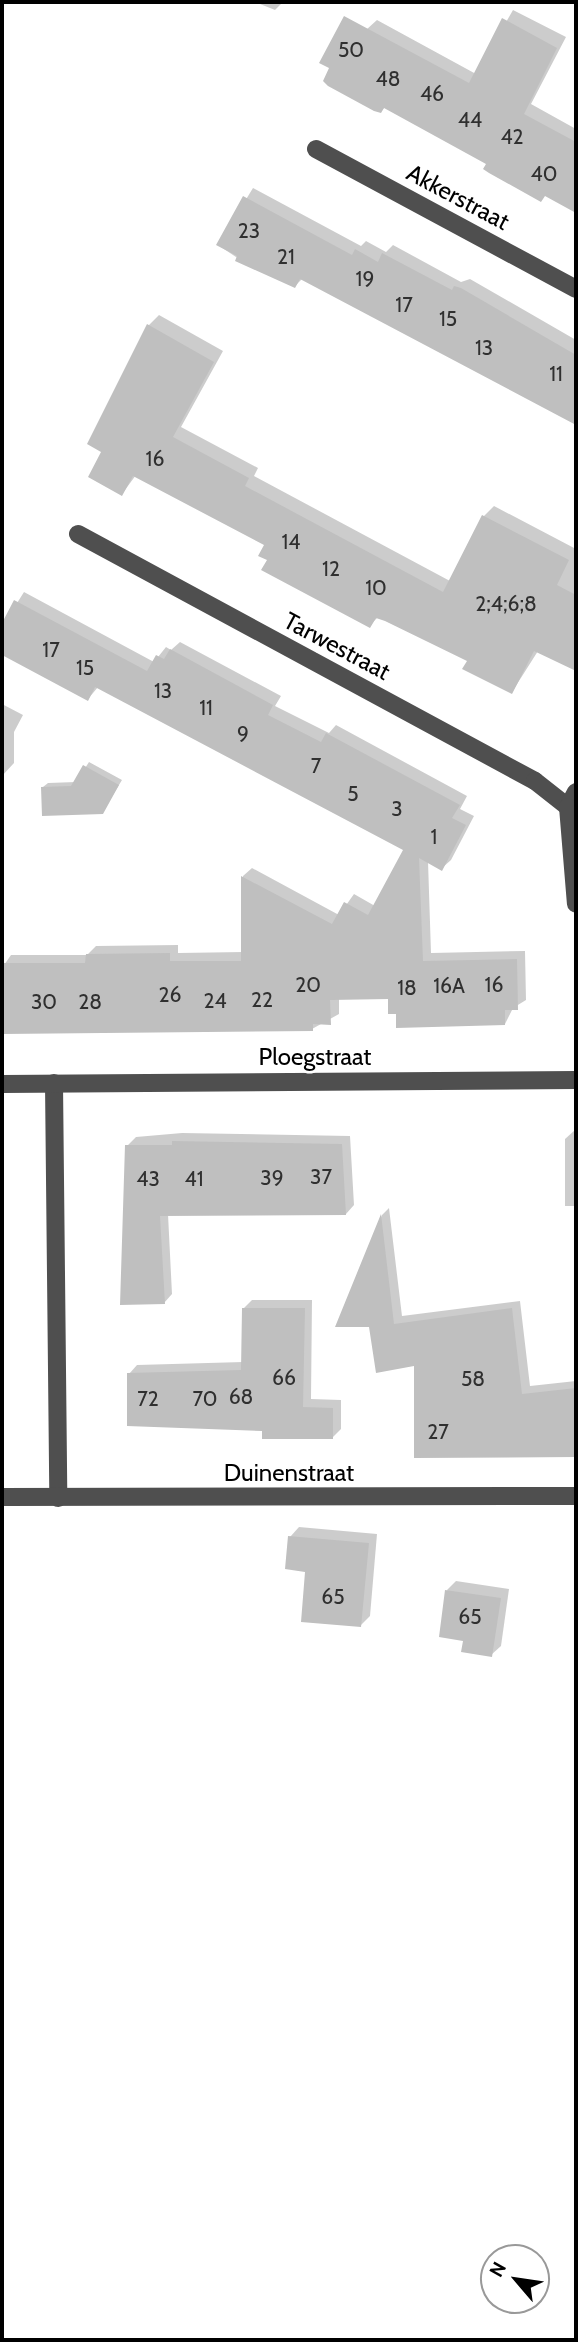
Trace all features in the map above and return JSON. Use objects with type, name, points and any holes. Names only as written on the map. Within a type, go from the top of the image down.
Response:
[{"type":"street","name":"Akkerstraat","points":[[316,149],[576,289]]},
{"type":"street","name":"Tarwestraat","points":[[78,534],[572,800]]},
{"type":"street","points":[[572,800],[576,904]]},
{"type":"street","name":"Ploegstraat","points":[[2,1084],[576,1080]]},
{"type":"street","points":[[54,1083],[58,1498]]},
{"type":"street","name":"Duinenstraat","points":[[2,1497],[576,1496]]},
{"type":"building","points":[[344,16],[469,83],[502,18],[557,48],[524,114],[576,142],[576,213],[545,196],[541,202],[483,169],[486,164],[384,108],[381,113],[374,111],[328,86],[323,81],[329,68],[319,63]]},
{"type":"building","points":[[243,196],[352,255],[355,249],[378,262],[382,253],[452,290],[454,286],[461,288],[576,355],[576,425],[300,279],[295,288],[235,261],[237,256],[216,245]]},
{"type":"building","points":[[147,324],[214,362],[173,437],[249,478],[245,486],[443,592],[482,515],[569,560],[557,585],[576,595],[576,671],[534,651],[512,694],[462,669],[467,661],[385,621],[376,618],[370,628],[261,570],[267,560],[258,556],[264,545],[133,476],[122,496],[88,477],[101,452],[87,444]]},
{"type":"building","points":[[14,600],[147,671],[156,655],[164,659],[170,649],[273,705],[268,715],[321,742],[326,733],[460,805],[452,818],[466,825],[442,871],[419,858],[423,961],[517,959],[518,1010],[505,1010],[505,1025],[396,1028],[396,1014],[388,1014],[388,999],[330,1000],[331,1025],[313,1024],[313,1031],[2,1034],[2,963],[85,963],[86,954],[170,953],[170,961],[241,961],[241,876],[332,924],[344,902],[368,915],[403,850],[95,687],[88,701],[2,655],[2,623]]},
{"type":"building","points":[[83,765],[119,785],[103,814],[42,816],[41,787],[71,786]]},
{"type":"building","points":[[172,1141],[342,1144],[346,1215],[160,1216],[165,1304],[120,1305],[125,1145],[172,1145]]},
{"type":"building","points":[[381,1214],[394,1324],[512,1308],[522,1394],[576,1388],[576,1457],[414,1458],[414,1366],[376,1373],[369,1327],[335,1327]]},
{"type":"building","points":[[242,1308],[305,1308],[303,1407],[333,1408],[333,1439],[262,1439],[262,1431],[127,1426],[127,1373],[241,1370]]},
{"type":"building","points":[[288,1536],[369,1543],[361,1627],[301,1622],[305,1572],[285,1569]]},
{"type":"building","points":[[445,1590],[501,1598],[492,1657],[461,1652],[463,1641],[439,1637]]}]
